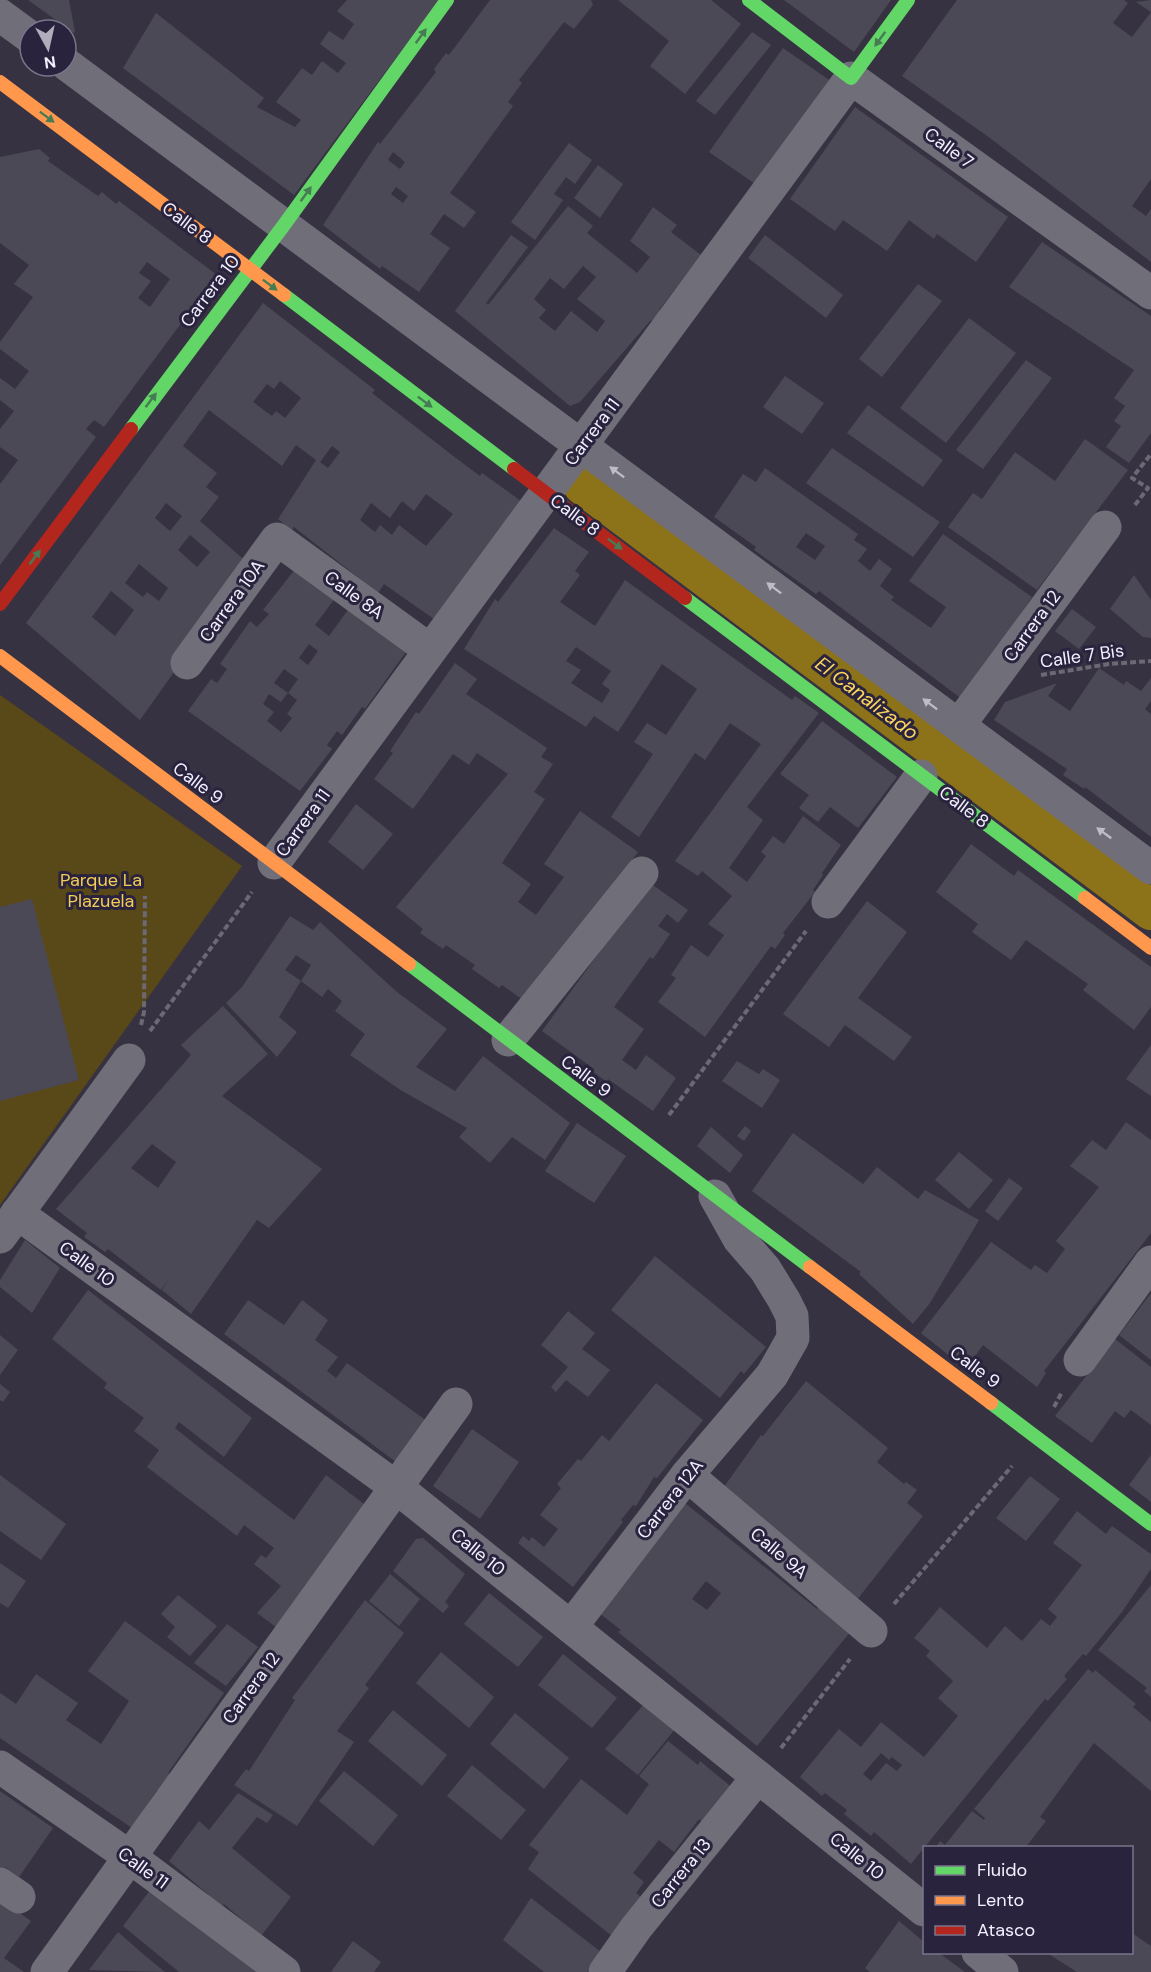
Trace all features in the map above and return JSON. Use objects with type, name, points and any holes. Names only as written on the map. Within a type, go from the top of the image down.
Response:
[{"type":"street","name":"Carrera 10","points":[[0,604],[284,225],[447,0]]},
{"type":"street","name":"Calle 7","points":[[749,0],[851,78],[1151,293]]},
{"type":"street","name":"Carrera 11","points":[[274,862],[908,0]]},
{"type":"street","points":[[0,15],[18,28]]},
{"type":"street","points":[[78,73],[1151,868]]},
{"type":"street","name":"Calle 8","points":[[0,81],[1151,948]]},
{"type":"street","name":"Carrera 12","points":[[959,725],[1105,527]]},
{"type":"street","name":"Calle 8A","points":[[277,539],[430,650]]},
{"type":"street","name":"Carrera 10A","points":[[188,663],[277,539]]},
{"type":"street","name":"Calle 9","points":[[0,657],[1151,1524]]},
{"type":"street","points":[[828,902],[921,776]]},
{"type":"street","points":[[508,1040],[642,873]]},
{"type":"street","points":[[9,1225],[129,1060]]},
{"type":"street","name":"Carrera 12A","points":[[571,1627],[687,1475],[772,1375],[792,1338],[792,1316],[765,1269],[739,1239],[715,1196]]},
{"type":"street","name":"Calle 10","points":[[9,1225],[396,1487],[923,1909]]},
{"type":"street","points":[[1080,1360],[1151,1262]]},
{"type":"street","name":"Carrera 12","points":[[47,1972],[456,1404]]},
{"type":"street","name":"Calle 9A","points":[[687,1475],[871,1631]]},
{"type":"street","name":"Calle 11","points":[[0,1767],[130,1857],[284,1972]]},
{"type":"street","name":"Carrera 13","points":[[605,1972],[636,1928],[758,1777]]},
{"type":"street","points":[[979,1954],[1002,1972]]},
{"type":"path","points":[[1148,488],[1132,478],[1151,454]]},
{"type":"path","name":"Calle 7 Bis","points":[[1036,676],[1076,668],[1151,661]]},
{"type":"path","points":[[129,1060],[274,862]]},
{"type":"path","points":[[129,1060],[144,1012],[145,896]]},
{"type":"path","points":[[648,1145],[828,902]]},
{"type":"green space","name":"Parque La Plazuela","points":[[0,695],[242,866],[0,1205]]},
{"type":"building","points":[[28,0],[69,0],[72,18],[53,18]]},
{"type":"building","points":[[347,0],[439,0],[294,195],[123,68],[156,13],[264,98],[257,107],[295,127],[301,120],[276,102],[302,68],[312,75],[322,61],[338,73],[346,63],[320,44],[329,31],[343,40],[354,24],[337,11]]},
{"type":"building","points":[[490,0],[591,0],[593,5],[574,29],[564,22],[519,80],[522,83],[508,102],[513,106],[450,193],[476,212],[464,228],[444,214],[430,234],[450,248],[419,292],[382,266],[380,269],[323,225],[378,142],[380,144],[436,72],[434,69],[446,53],[449,55]],"holes":[[[393,152],[405,162],[400,169],[388,160]],[[396,187],[408,196],[403,203],[391,194]]]},
{"type":"building","points":[[618,0],[711,0],[741,24],[685,94],[650,66],[669,41]]},
{"type":"building","points":[[784,0],[891,0],[854,52]]},
{"type":"building","points":[[957,0],[1124,0],[1128,3],[1113,23],[1132,37],[1151,12],[1151,179],[1132,206],[1146,216],[1151,209],[1151,262],[990,138],[902,76]]},
{"type":"building","points":[[1151,0],[1151,12],[1136,2]]},
{"type":"building","points":[[752,32],[771,45],[715,115],[696,101]]},
{"type":"building","points":[[783,48],[835,84],[761,188],[709,152]]},
{"type":"building","points":[[855,107],[1008,217],[976,262],[937,234],[934,239],[909,220],[887,251],[843,220],[835,231],[790,199]]},
{"type":"building","points":[[569,143],[592,160],[575,184],[566,177],[554,194],[563,200],[535,240],[511,222]]},
{"type":"building","points":[[39,149],[50,158],[48,161],[98,196],[102,192],[116,204],[119,201],[217,275],[104,427],[94,420],[86,429],[96,437],[0,565],[0,484],[18,460],[0,447],[0,429],[14,411],[0,400],[0,378],[15,389],[29,371],[0,349],[0,342],[33,297],[14,284],[29,265],[0,243],[0,157]],"holes":[[[147,262],[170,279],[150,307],[138,298],[151,281],[139,273]]]},
{"type":"building","points":[[598,165],[623,184],[600,218],[574,198]]},
{"type":"building","points":[[568,206],[593,226],[587,233],[637,273],[650,257],[630,241],[653,207],[677,225],[671,232],[701,255],[659,310],[662,312],[654,322],[651,320],[580,402],[570,406],[455,311],[511,235],[528,247],[486,303],[488,305]],"holes":[[[583,266],[596,277],[577,299],[605,321],[597,332],[571,311],[555,331],[539,318],[546,310],[534,299],[550,278],[564,289]]]},
{"type":"building","points":[[765,235],[843,295],[826,318],[748,258]]},
{"type":"building","points":[[1042,242],[1151,316],[1151,433],[1129,463],[1106,447],[1121,426],[1114,421],[1125,406],[1114,398],[1134,370],[1009,287]]},
{"type":"building","points":[[918,284],[942,301],[882,377],[859,359]]},
{"type":"building","points":[[263,303],[375,390],[372,393],[452,455],[480,476],[482,473],[528,506],[441,624],[384,584],[378,593],[294,527],[292,530],[278,519],[316,460],[296,445],[282,466],[209,410],[183,446],[217,473],[206,487],[219,497],[200,521],[250,565],[140,720],[26,623]],"holes":[[[280,381],[301,398],[285,418],[276,411],[272,416],[253,402],[267,384],[274,389]],[[332,446],[340,452],[328,468],[320,462]],[[426,494],[453,514],[426,546],[399,525],[392,535],[380,525],[375,532],[360,520],[371,503],[390,518],[402,501],[414,511]],[[166,503],[182,516],[170,531],[155,518]],[[190,535],[210,552],[197,567],[178,550]],[[139,564],[168,588],[159,601],[147,592],[143,597],[125,583]],[[111,591],[134,610],[115,636],[92,617]]]},
{"type":"building","points":[[969,318],[1016,353],[946,443],[900,408]]},
{"type":"building","points":[[1026,360],[1052,378],[983,469],[956,450]]},
{"type":"building","points":[[785,376],[824,403],[802,434],[763,407]]},
{"type":"building","points":[[868,405],[943,460],[923,487],[847,433]]},
{"type":"building","points":[[1085,439],[1128,470],[1037,590],[948,527],[973,493],[982,499],[1015,452],[1055,481]]},
{"type":"building","points":[[832,448],[940,522],[913,557],[806,483]]},
{"type":"building","points":[[765,468],[858,534],[854,540],[867,549],[858,561],[870,571],[879,559],[892,569],[880,586],[894,597],[891,600],[931,628],[946,607],[909,581],[943,534],[1032,597],[963,700],[819,591],[816,594],[754,550],[756,547],[714,517],[743,474],[756,482]],"holes":[[[806,533],[825,546],[815,560],[796,547]]]},
{"type":"building","points":[[554,528],[589,552],[575,571],[580,575],[560,602],[595,626],[625,580],[792,700],[795,696],[819,713],[747,807],[763,820],[729,868],[747,882],[766,856],[761,852],[773,836],[784,844],[803,816],[841,845],[822,873],[823,875],[813,890],[815,892],[783,933],[785,935],[775,949],[771,946],[705,1037],[658,1002],[676,978],[671,975],[691,945],[708,957],[724,935],[708,924],[732,896],[702,871],[698,876],[675,861],[761,744],[730,723],[705,760],[695,753],[639,837],[611,817],[653,754],[634,742],[647,723],[666,735],[697,689],[662,664],[618,732],[594,716],[586,727],[464,649],[495,599],[498,602]],"holes":[[[576,647],[611,671],[602,684],[610,690],[602,703],[571,683],[581,670],[566,661]]]},
{"type":"building","points":[[296,568],[336,597],[315,625],[329,636],[350,607],[406,652],[365,709],[362,707],[342,735],[337,731],[327,745],[332,749],[300,791],[188,711],[211,679],[217,683],[227,669],[220,664],[250,621],[257,627],[269,614],[263,610]],"holes":[[[309,644],[318,651],[308,665],[299,658]],[[284,669],[298,679],[288,693],[274,683]],[[288,693],[297,700],[287,714],[292,718],[281,732],[267,721],[274,712],[263,704],[269,694],[281,702]]]},
{"type":"building","points":[[1134,575],[1151,600],[1151,638],[1143,637],[1110,609]]},
{"type":"building","points":[[1072,609],[1096,627],[1079,649],[1055,631]]},
{"type":"building","points":[[455,663],[477,679],[466,694],[547,748],[541,757],[553,764],[534,792],[545,799],[502,863],[531,884],[518,902],[536,915],[564,877],[544,864],[580,811],[638,852],[527,1003],[502,985],[499,988],[472,969],[475,965],[446,945],[443,949],[420,933],[423,929],[396,907],[508,774],[477,753],[469,765],[453,754],[413,809],[374,779],[393,753],[390,751],[416,712],[419,714]]},
{"type":"building","points":[[1099,668],[1124,685],[1126,681],[1141,691],[1151,678],[1151,701],[1145,709],[1151,714],[1151,837],[1085,787],[1084,789],[1063,775],[1067,769],[994,720],[1005,702],[1057,683],[1048,696],[1070,711]]},
{"type":"building","points":[[822,721],[897,777],[858,828],[830,807],[818,822],[799,808],[809,795],[780,774]]},
{"type":"building","points":[[356,804],[393,834],[363,870],[328,842]]},
{"type":"building","points":[[971,844],[1014,876],[1018,870],[1151,967],[1151,1007],[1134,1030],[1083,990],[1088,984],[1026,940],[1011,960],[972,932],[978,924],[936,892]]},
{"type":"building","points":[[650,883],[688,910],[678,923],[667,914],[658,926],[670,934],[653,959],[650,957],[614,1007],[644,1029],[622,1060],[636,1070],[646,1055],[676,1078],[653,1111],[608,1079],[607,1082],[592,1071],[594,1069],[542,1031]]},
{"type":"building","points":[[32,899],[79,1080],[0,1101],[0,907]]},
{"type":"building","points":[[867,901],[907,932],[858,998],[912,1037],[894,1061],[845,1025],[829,1047],[783,1014]]},
{"type":"building","points":[[290,916],[313,930],[320,922],[397,992],[447,1029],[416,1067],[455,1091],[483,1056],[570,1123],[545,1160],[512,1137],[490,1163],[459,1137],[467,1128],[399,1089],[350,1055],[365,1034],[335,1011],[342,1001],[328,989],[322,997],[301,981],[279,1017],[297,1032],[277,1057],[226,1003],[242,987]],"holes":[[[296,955],[311,965],[301,981],[285,970]]]},
{"type":"building","points":[[223,1006],[268,1054],[222,1096],[322,1169],[269,1228],[257,1220],[191,1314],[162,1290],[170,1278],[161,1290],[108,1249],[105,1252],[84,1237],[87,1233],[56,1209],[191,1055],[181,1045]],"holes":[[[152,1144],[176,1162],[158,1188],[131,1168]]]},
{"type":"building","points":[[1151,1045],[1151,1096],[1126,1079]]},
{"type":"building","points":[[737,1061],[759,1074],[763,1069],[780,1080],[762,1108],[722,1081]]},
{"type":"building","points":[[1126,1122],[1151,1140],[1151,1233],[1044,1371],[1046,1373],[1037,1387],[983,1345],[966,1369],[921,1333],[991,1242],[1031,1270],[1035,1265],[1047,1273],[1065,1249],[1056,1241],[1099,1187],[1070,1166],[1092,1140],[1106,1150]]},
{"type":"building","points":[[577,1123],[626,1156],[594,1203],[545,1171]]},
{"type":"building","points":[[745,1126],[751,1131],[744,1141],[737,1136]]},
{"type":"building","points":[[711,1127],[743,1155],[730,1173],[697,1146]]},
{"type":"building","points":[[793,1133],[863,1184],[877,1167],[918,1199],[925,1190],[979,1220],[930,1303],[913,1324],[859,1274],[861,1272],[752,1191]]},
{"type":"building","points":[[959,1152],[993,1180],[969,1209],[935,1180]]},
{"type":"building","points":[[1009,1178],[1023,1188],[998,1221],[985,1211]]},
{"type":"building","points":[[25,1240],[60,1268],[32,1313],[0,1287],[0,1280]]},
{"type":"building","points":[[655,1256],[766,1347],[744,1374],[741,1371],[720,1398],[611,1310]]},
{"type":"building","points":[[88,1290],[252,1418],[224,1457],[179,1422],[175,1428],[206,1453],[294,1520],[326,1475],[368,1507],[276,1627],[257,1613],[281,1586],[254,1564],[261,1555],[266,1558],[274,1548],[244,1525],[237,1536],[147,1467],[159,1450],[134,1431],[144,1418],[104,1388],[107,1383],[52,1339]]},
{"type":"building","points":[[1151,1293],[1151,1360],[1119,1335]]},
{"type":"building","points":[[248,1300],[284,1325],[302,1300],[328,1320],[315,1340],[338,1357],[327,1371],[336,1378],[347,1363],[431,1424],[400,1465],[224,1334]]},
{"type":"building","points":[[568,1311],[595,1333],[582,1349],[610,1370],[588,1397],[566,1380],[556,1392],[551,1387],[568,1367],[541,1345]]},
{"type":"building","points":[[0,1335],[18,1350],[0,1375]]},
{"type":"building","points":[[1115,1339],[1151,1367],[1151,1425],[1131,1410],[1124,1418],[1115,1411],[1092,1443],[1055,1416]]},
{"type":"building","points":[[806,1381],[888,1448],[877,1462],[904,1484],[906,1482],[917,1490],[907,1503],[923,1516],[856,1601],[721,1491],[761,1435],[763,1436]]},
{"type":"building","points":[[656,1383],[703,1420],[657,1478],[654,1477],[636,1506],[633,1505],[621,1520],[623,1522],[573,1587],[518,1543],[523,1536],[529,1541],[532,1537],[544,1547],[558,1529],[540,1515],[561,1488],[557,1484],[578,1459],[581,1461],[602,1435],[609,1441]]},
{"type":"building","points":[[0,1384],[10,1392],[3,1402],[0,1400]]},
{"type":"building","points":[[472,1429],[519,1462],[480,1519],[433,1486]]},
{"type":"building","points":[[1151,1455],[1151,1502],[1129,1485]]},
{"type":"building","points":[[0,1475],[66,1524],[41,1560],[0,1531]]},
{"type":"building","points":[[1030,1476],[1060,1499],[1026,1541],[996,1518]]},
{"type":"building","points":[[685,1503],[817,1609],[820,1605],[851,1631],[757,1746],[618,1632],[621,1630],[599,1613]],"holes":[[[706,1581],[721,1593],[707,1610],[692,1599]]]},
{"type":"building","points":[[1077,1511],[1106,1534],[1112,1526],[1151,1554],[1151,1569],[1122,1612],[1086,1656],[1083,1654],[1064,1676],[1067,1679],[1048,1701],[1045,1699],[926,1846],[923,1846],[911,1864],[874,1832],[871,1836],[844,1814],[847,1810],[825,1793],[822,1796],[800,1777],[839,1729],[861,1747],[881,1722],[924,1757],[958,1716],[938,1698],[953,1681],[926,1656],[930,1651],[914,1638],[940,1607],[987,1648],[1005,1626],[1022,1641],[1041,1619],[1050,1626],[1057,1617],[1048,1609],[1082,1565],[1053,1543]],"holes":[[[881,1753],[889,1760],[892,1757],[902,1765],[897,1771],[886,1763],[871,1781],[863,1774]]]},
{"type":"building","points":[[423,1538],[465,1574],[445,1602],[449,1606],[443,1613],[393,1571],[416,1539]]},
{"type":"building","points":[[0,1563],[26,1581],[8,1608],[0,1603]]},
{"type":"building","points":[[390,1574],[420,1599],[399,1626],[369,1601]]},
{"type":"building","points":[[1151,1585],[1151,1697],[1144,1691],[1147,1688],[1098,1650]]},
{"type":"building","points":[[489,1593],[543,1637],[518,1667],[464,1624]]},
{"type":"building","points":[[178,1595],[217,1626],[190,1656],[167,1637],[175,1627],[161,1614]]},
{"type":"building","points":[[365,1600],[404,1633],[365,1685],[369,1688],[337,1731],[354,1742],[297,1826],[234,1785],[246,1769],[249,1771],[295,1700],[292,1698]]},
{"type":"building","points":[[125,1621],[224,1693],[168,1773],[171,1775],[160,1792],[157,1790],[132,1828],[0,1738],[0,1693],[16,1704],[36,1674],[78,1703],[66,1720],[101,1744],[129,1701],[88,1671]]},
{"type":"building","points":[[227,1624],[258,1647],[226,1686],[194,1663]]},
{"type":"building","points":[[441,1652],[494,1697],[469,1728],[416,1683]]},
{"type":"building","points":[[563,1654],[617,1698],[592,1728],[538,1685]]},
{"type":"building","points":[[1088,1669],[1093,1673],[1095,1670],[1136,1704],[1133,1707],[1151,1722],[1151,1791],[1094,1743],[1040,1817],[1046,1821],[1027,1846],[936,1846],[940,1841],[945,1845],[972,1811],[984,1820],[985,1818],[974,1809]]},
{"type":"building","points":[[644,1704],[675,1729],[638,1775],[605,1749]]},
{"type":"building","points":[[393,1710],[447,1755],[422,1786],[368,1741]]},
{"type":"building","points":[[515,1713],[569,1758],[544,1789],[490,1744]]},
{"type":"building","points":[[668,1741],[698,1765],[700,1761],[735,1790],[706,1825],[699,1819],[674,1852],[659,1840],[633,1873],[644,1882],[636,1893],[641,1897],[612,1936],[528,1869],[539,1852],[529,1845],[581,1779],[627,1815],[649,1784],[639,1776]]},
{"type":"building","points":[[472,1765],[526,1810],[501,1840],[447,1796]]},
{"type":"building","points":[[344,1771],[398,1815],[373,1846],[319,1801]]},
{"type":"building","points":[[0,1791],[53,1828],[19,1877],[5,1867],[3,1870],[0,1868]]},
{"type":"building","points":[[238,1793],[273,1815],[267,1823],[257,1817],[232,1848],[291,1897],[261,1936],[224,1904],[221,1907],[207,1896],[209,1895],[169,1861],[199,1821],[209,1830]]},
{"type":"building","points":[[157,1881],[267,1972],[179,1972],[123,1926]]},
{"type":"building","points":[[531,1898],[601,1952],[587,1972],[544,1972],[503,1940]]},
{"type":"building","points":[[0,1899],[31,1921],[4,1958],[24,1972],[0,1972]]},
{"type":"building","points":[[899,1921],[923,1941],[923,1954],[940,1954],[965,1972],[870,1972],[865,1968]]},
{"type":"building","points":[[118,1932],[143,1954],[165,1972],[89,1970]]},
{"type":"building","points":[[1133,1934],[1151,1946],[1151,1972],[1077,1972],[1049,1954],[1133,1954]]},
{"type":"building","points":[[353,1941],[381,1962],[374,1972],[331,1972]]},
{"type":"waterway","name":"El Canalizado","points":[[583,485],[1151,910]]},
{"type":"traffic: fast","points":[[131,429],[284,225],[447,0]]},
{"type":"traffic: fast","points":[[749,0],[851,78],[908,0]]},
{"type":"traffic: fast","points":[[284,295],[514,469]]},
{"type":"traffic: fast","points":[[685,598],[1085,898]]},
{"type":"traffic: fast","points":[[409,964],[810,1267]]},
{"type":"traffic: fast","points":[[991,1403],[1151,1524]]},
{"type":"traffic: slow","points":[[0,82],[284,295]]},
{"type":"traffic: slow","points":[[0,656],[409,964]]},
{"type":"traffic: slow","points":[[1085,898],[1151,948]]},
{"type":"traffic: slow","points":[[810,1267],[991,1403]]},
{"type":"traffic: jam","points":[[0,604],[131,429]]},
{"type":"traffic: jam","points":[[514,469],[685,598]]}]
